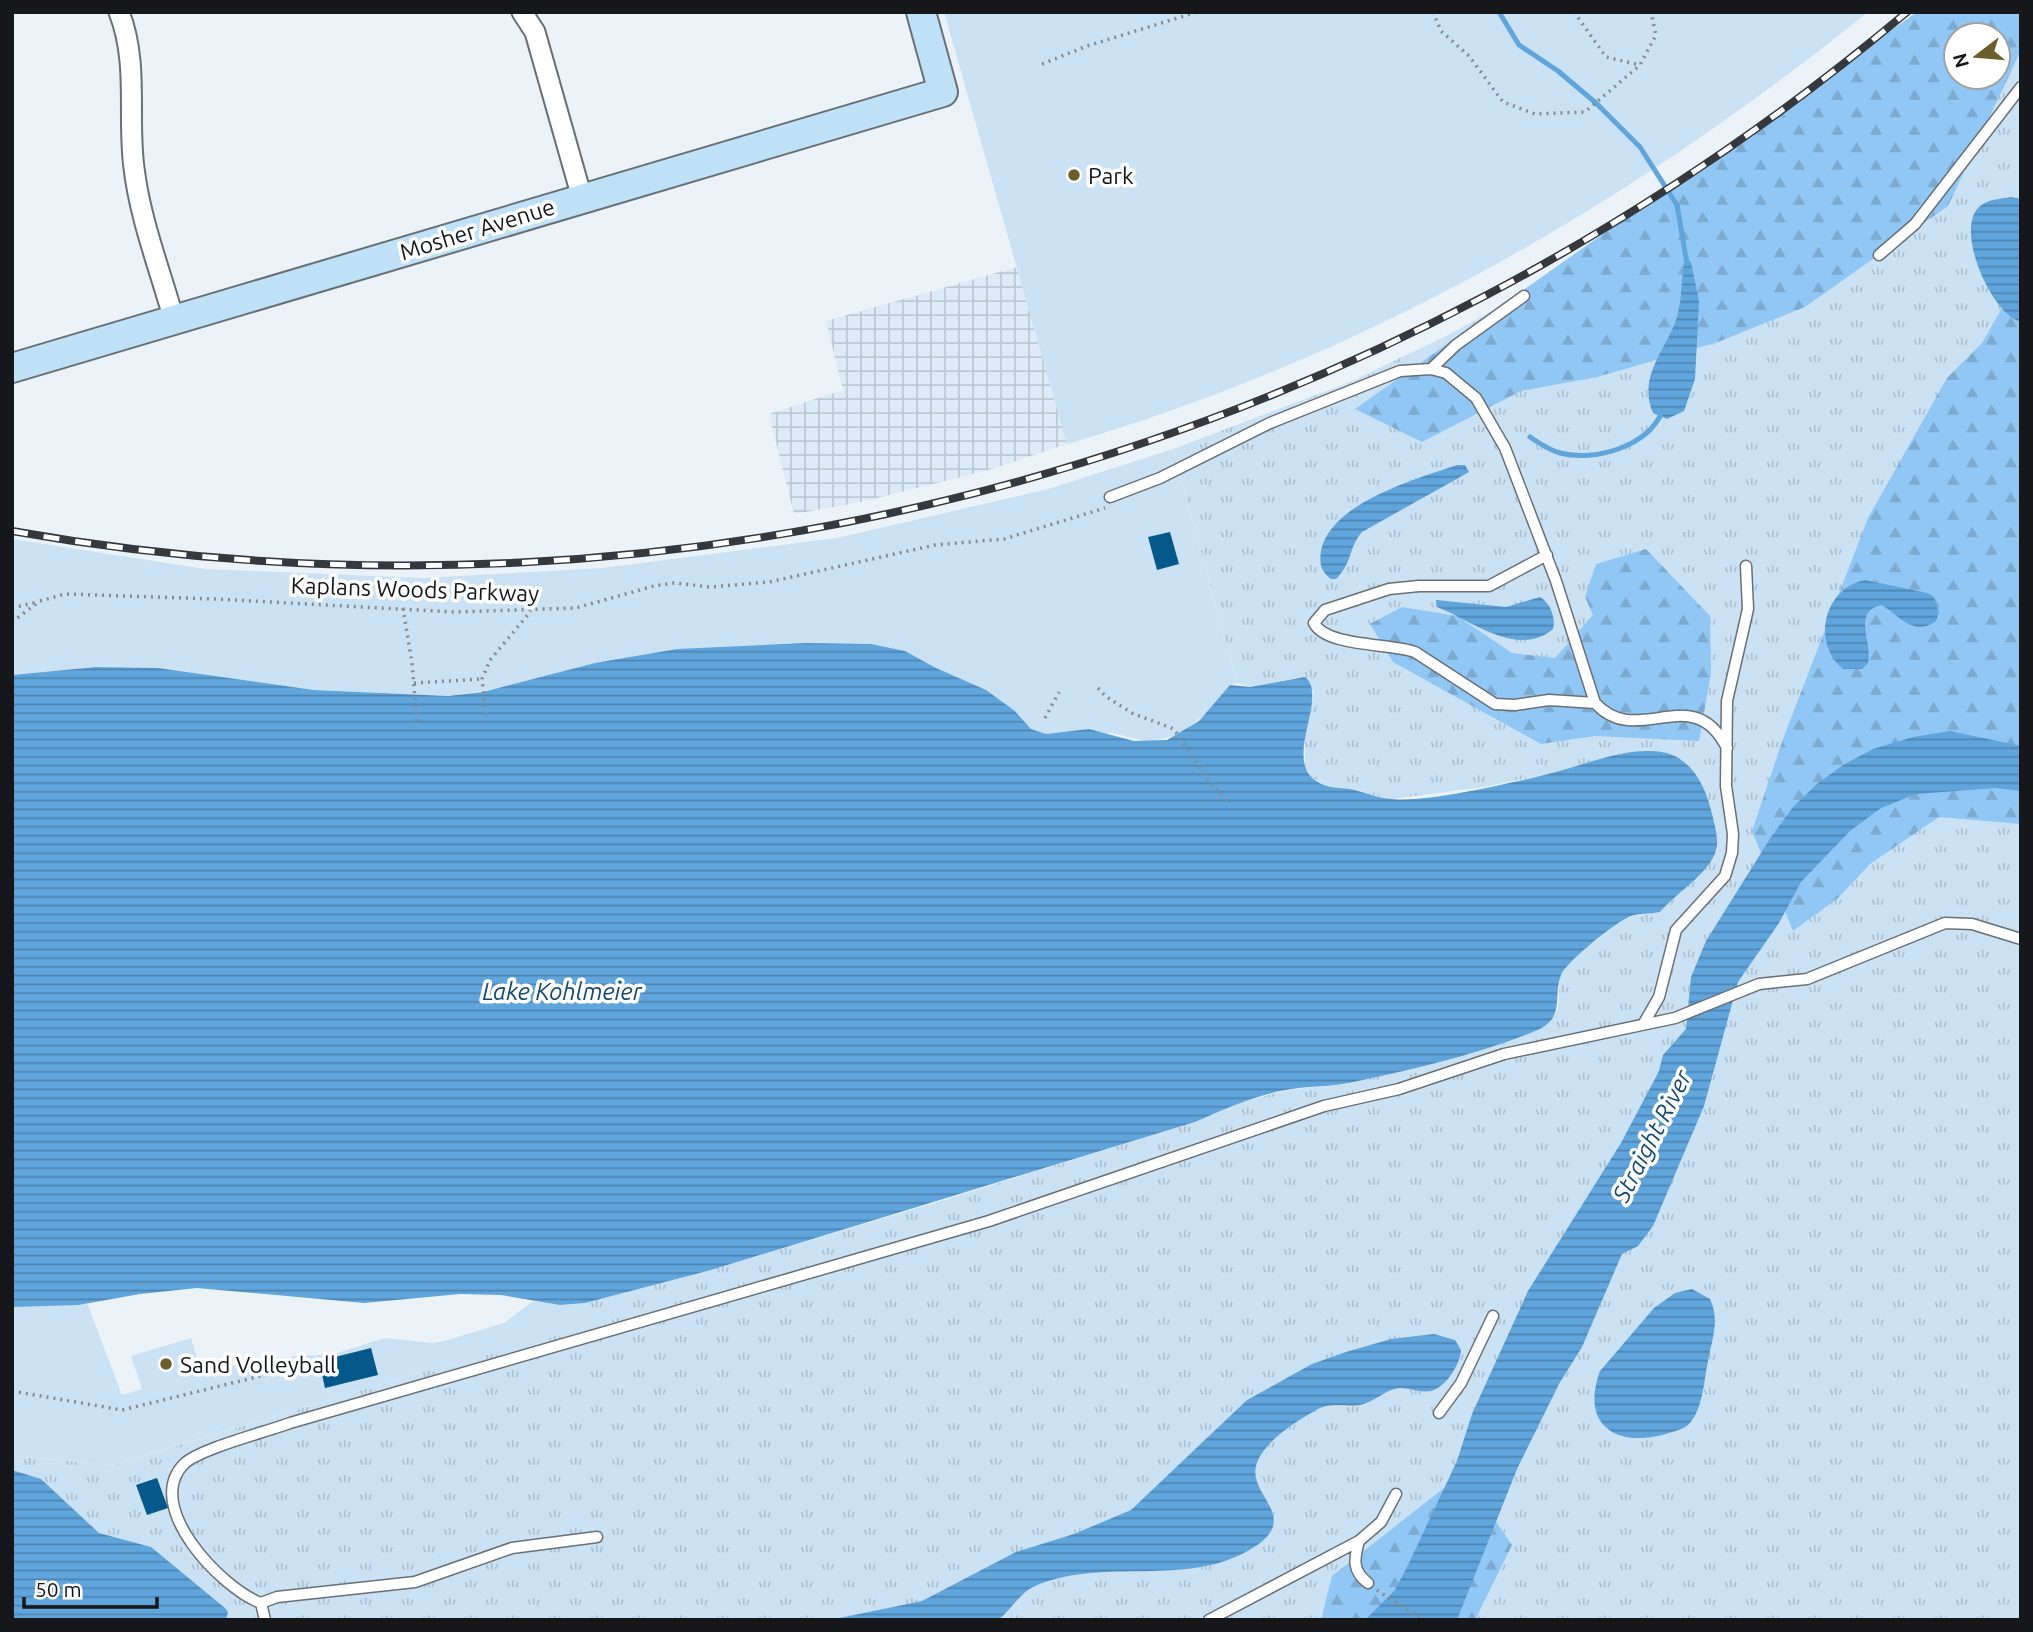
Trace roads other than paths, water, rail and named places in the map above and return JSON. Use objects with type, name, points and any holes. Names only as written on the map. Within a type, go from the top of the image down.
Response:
[{"type":"street","points":[[119,12],[132,63],[130,136],[134,172],[174,320]]},
{"type":"street","points":[[522,12],[535,32],[582,198]]},
{"type":"street","name":"Mosher Avenue","points":[[12,368],[943,92],[921,12]]},
{"type":"lane","points":[[1879,255],[1915,224],[2021,87]]},
{"type":"lane","points":[[1431,369],[1456,345],[1524,296]]},
{"type":"lane","points":[[1111,501],[1270,423],[1382,378],[1407,369],[1431,369],[1446,373],[1476,398],[1505,448],[1547,555],[1595,703],[1609,715],[1628,722],[1672,715],[1696,717],[1714,727],[1727,748]]},
{"type":"lane","points":[[1547,555],[1489,586],[1389,589],[1325,610],[1314,623],[1323,633],[1337,638],[1400,646],[1415,652],[1495,704],[1516,705],[1549,700],[1595,703]]},
{"type":"lane","points":[[1644,1023],[1659,997],[1671,939],[1676,930],[1712,894],[1730,864],[1733,834],[1726,786],[1727,701],[1748,608],[1746,566]]},
{"type":"lane","points":[[597,1537],[512,1548],[415,1582],[277,1597],[261,1602],[233,1588],[195,1550],[184,1534],[173,1489],[180,1468],[196,1456],[324,1413],[1055,1201],[1324,1106],[1399,1089],[1504,1054],[1675,1018],[1744,988],[1807,979],[1936,926],[1961,922],[2021,939]]},
{"type":"lane","points":[[1440,1413],[1461,1383],[1493,1316]]},
{"type":"lane","points":[[1209,1620],[1359,1541],[1381,1522],[1396,1494]]},
{"type":"lane","points":[[1359,1541],[1354,1563],[1360,1577],[1368,1583]]},
{"type":"lane","points":[[261,1602],[265,1620]]},
{"type":"water","points":[[2011,197],[2021,199],[2021,322],[2010,316],[1988,288],[1973,251],[1971,233],[1973,217],[1980,206]]},
{"type":"water","points":[[1686,258],[1691,262],[1699,301],[1695,379],[1684,411],[1667,419],[1653,413],[1649,387],[1655,363],[1677,317]]},
{"type":"water","points":[[1457,465],[1465,465],[1469,472],[1362,532],[1336,579],[1331,579],[1325,573],[1321,563],[1321,551],[1328,534],[1340,519],[1377,495]]},
{"type":"water","points":[[1865,580],[1927,593],[1933,596],[1939,612],[1936,621],[1921,627],[1907,623],[1882,605],[1873,608],[1865,620],[1868,663],[1862,669],[1843,669],[1833,658],[1827,645],[1827,618],[1840,594],[1851,585]]},
{"type":"water","points":[[1540,597],[1551,611],[1553,629],[1539,637],[1525,640],[1510,639],[1479,628],[1437,607],[1436,600],[1506,607]]},
{"type":"water","name":"Lake Kohlmeier","points":[[807,643],[871,644],[905,651],[986,690],[1015,711],[1031,729],[1046,734],[1089,729],[1134,741],[1167,740],[1199,721],[1230,685],[1250,687],[1305,677],[1311,687],[1312,700],[1304,748],[1304,763],[1310,776],[1327,786],[1387,798],[1447,795],[1532,778],[1625,753],[1665,753],[1686,763],[1701,782],[1710,806],[1717,846],[1707,867],[1660,912],[1637,914],[1627,918],[1606,932],[1565,969],[1561,975],[1554,1015],[1544,1027],[1533,1032],[1466,1055],[1395,1073],[1262,1096],[1195,1122],[711,1270],[585,1303],[560,1305],[501,1295],[460,1294],[364,1303],[197,1288],[140,1294],[78,1305],[12,1307],[12,675],[96,667],[158,668],[314,690],[448,696],[483,692],[595,663],[677,649]]},
{"type":"water","name":"Straight River","points":[[1950,731],[2021,746],[2021,791],[1996,788],[1916,794],[1881,808],[1850,831],[1801,882],[1779,923],[1738,982],[1704,1106],[1653,1226],[1638,1246],[1622,1254],[1582,1347],[1559,1384],[1517,1469],[1457,1620],[1365,1620],[1395,1590],[1407,1567],[1457,1461],[1472,1414],[1528,1291],[1621,1143],[1659,1071],[1663,1055],[1686,1029],[1691,977],[1706,941],[1771,837],[1793,807],[1817,784],[1843,765],[1873,749],[1913,737]]},
{"type":"water","points":[[1692,1289],[1710,1299],[1715,1322],[1702,1394],[1694,1417],[1679,1430],[1648,1438],[1632,1438],[1607,1428],[1599,1418],[1595,1406],[1595,1390],[1600,1371],[1654,1308],[1675,1293]]},
{"type":"water","points":[[1434,1334],[1455,1340],[1461,1350],[1451,1375],[1437,1389],[1423,1391],[1399,1388],[1360,1405],[1323,1407],[1291,1426],[1265,1449],[1256,1466],[1256,1478],[1274,1520],[1271,1530],[1262,1542],[1242,1554],[1191,1568],[1058,1578],[1028,1590],[998,1620],[830,1620],[922,1601],[1016,1552],[1074,1534],[1131,1510],[1247,1400],[1312,1364],[1346,1352],[1391,1339]]},
{"type":"water","points":[[12,1470],[41,1479],[99,1533],[151,1547],[225,1608],[228,1612],[226,1620],[12,1620]]},
{"type":"waterway","points":[[1499,12],[1519,45],[1558,71],[1596,103],[1640,147],[1677,205],[1687,264]]},
{"type":"waterway","points":[[1530,437],[1560,453],[1603,453],[1632,443],[1645,434],[1662,412]]},
{"type":"railway","points":[[12,531],[267,561],[520,563],[771,536],[1017,482],[1255,402],[1485,296],[1703,166],[1907,12]]},
{"type":"place","name":"Park","points":[[1074,175]]},
{"type":"place","name":"Sand Volleyball","points":[[166,1364]]}]
